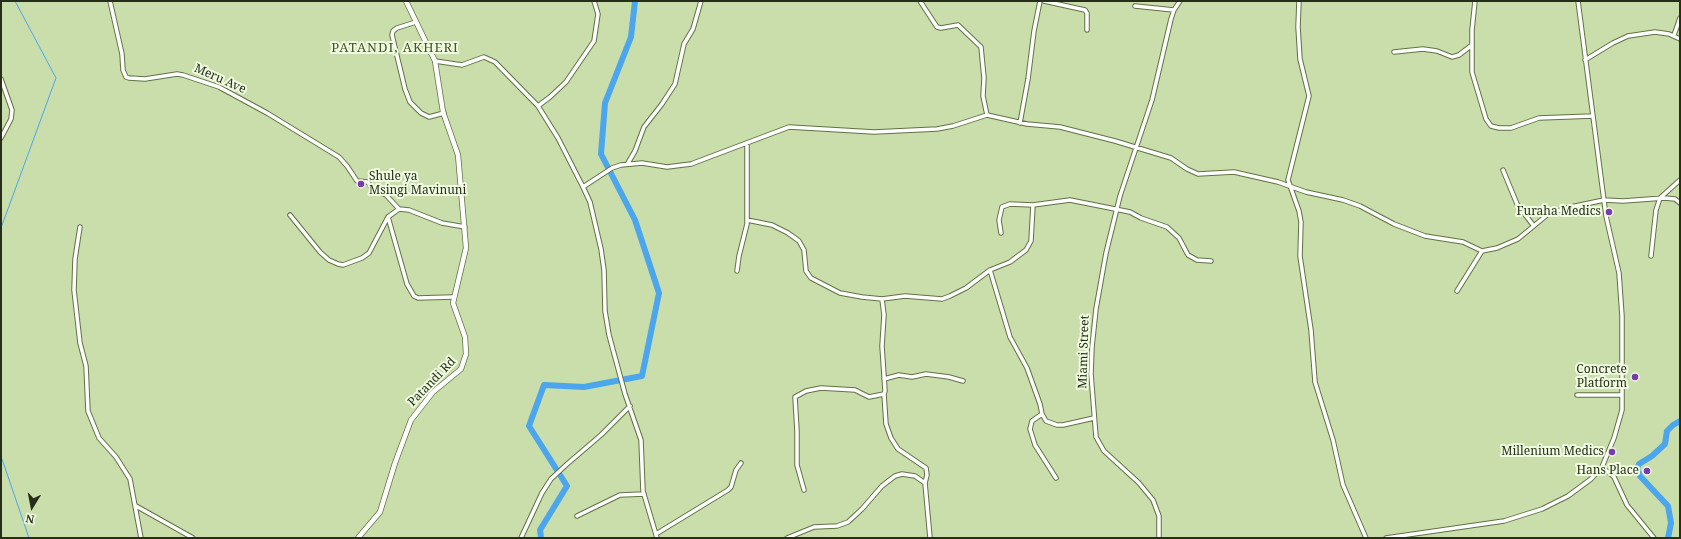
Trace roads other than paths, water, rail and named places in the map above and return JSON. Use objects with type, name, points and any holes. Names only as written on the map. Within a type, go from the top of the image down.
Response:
[{"type":"street","name":"Meru Ave","points":[[110,1],[122,54],[124,75],[127,78],[145,79],[177,74],[219,88],[267,113],[339,157],[357,181],[368,182],[372,189],[386,195],[399,209]]},
{"type":"street","name":"Patandi Rd","points":[[358,538],[380,512],[395,463],[411,420],[433,392],[461,369],[466,354],[466,337],[455,310],[453,297],[466,252],[458,155],[444,113],[435,61],[406,1]]},
{"type":"street","points":[[538,106],[566,82],[594,41],[598,14],[594,1]]},
{"type":"street","points":[[628,163],[635,151],[644,127],[675,84],[684,44],[692,28],[701,1]]},
{"type":"street","points":[[920,1],[937,27],[941,28],[958,25],[981,47],[984,78],[983,96],[987,115]]},
{"type":"street","points":[[1020,123],[1040,1]]},
{"type":"street","points":[[1044,1],[1085,10],[1087,13],[1087,30]]},
{"type":"street","name":"Miami Street","points":[[1159,538],[1159,516],[1153,500],[1139,483],[1104,451],[1096,437],[1091,374],[1093,332],[1106,253],[1123,188],[1152,100],[1167,31],[1174,10],[1180,1]]},
{"type":"street","points":[[1299,1],[1298,23],[1300,58],[1309,96],[1289,176],[1289,186],[1298,206],[1301,222],[1301,260],[1311,330],[1314,382],[1333,440],[1343,485],[1366,538]]},
{"type":"street","points":[[1475,1],[1472,45],[1473,76],[1481,98],[1486,119],[1492,127],[1511,128],[1539,118],[1593,116]]},
{"type":"street","points":[[1386,538],[1504,521],[1542,509],[1573,493],[1591,479],[1602,467],[1621,414],[1622,316],[1619,273],[1608,232],[1578,1]]},
{"type":"street","points":[[1135,6],[1174,10]]},
{"type":"street","points":[[1674,35],[1680,18]]},
{"type":"street","points":[[416,22],[398,28],[393,31],[392,35],[405,89],[410,102],[421,113],[429,117],[444,113]]},
{"type":"street","points":[[1585,60],[1613,42],[1628,36],[1655,32],[1674,35],[1680,39]]},
{"type":"street","points":[[1394,52],[1423,49],[1437,51],[1452,57],[1472,45]]},
{"type":"street","points":[[435,61],[462,66],[484,57],[491,59],[538,106],[558,138],[590,202],[604,270],[605,311],[609,335],[641,440],[644,494],[656,537],[728,490],[731,487],[736,470],[742,463]]},
{"type":"street","points":[[1,79],[12,110],[11,120],[1,138]]},
{"type":"street","points":[[583,187],[612,168],[628,163],[642,163],[667,167],[691,164],[788,127],[874,132],[953,126],[987,115],[1020,123],[1065,128],[1136,147],[1170,158],[1198,174],[1234,172],[1289,186],[1306,192],[1343,200],[1360,206],[1394,224],[1425,236],[1463,242],[1482,251],[1497,248],[1514,240],[1547,215],[1556,211],[1604,200],[1623,201],[1660,198],[1675,199],[1680,203]]},
{"type":"street","points":[[737,271],[747,220],[747,143]]},
{"type":"street","points":[[1503,170],[1517,204],[1534,225]]},
{"type":"street","points":[[1651,256],[1656,210],[1660,198],[1680,180]]},
{"type":"street","points":[[1001,233],[999,220],[1002,207],[1010,204],[1033,205],[1074,200],[1130,212],[1140,218],[1167,227],[1180,238],[1188,255],[1197,260],[1212,261]]},
{"type":"street","points":[[747,220],[772,225],[799,241],[804,250],[806,271],[811,278],[840,293],[882,299],[905,296],[945,298],[966,288],[990,270],[1010,262],[1029,246],[1033,229],[1033,205]]},
{"type":"street","points":[[290,215],[320,252],[329,260],[343,265],[362,258],[369,253],[388,217],[399,209],[409,210],[442,223],[465,227]]},
{"type":"street","points":[[388,217],[407,284],[414,296],[418,298],[453,297]]},
{"type":"street","points":[[80,226],[75,259],[74,290],[80,343],[86,366],[88,411],[99,438],[116,457],[130,479],[141,538]]},
{"type":"street","points":[[1457,291],[1482,251]]},
{"type":"street","points":[[990,270],[1008,332],[1030,376],[1042,414],[1046,420],[1057,424],[1077,423],[1094,418]]},
{"type":"street","points":[[882,299],[884,315],[882,346],[886,424],[891,438],[898,449],[926,468],[927,475],[925,483],[930,538]]},
{"type":"street","points":[[884,379],[899,375],[912,377],[926,374],[949,377],[963,381]]},
{"type":"street","points":[[804,490],[797,465],[797,430],[794,400],[796,396],[806,391],[821,388],[855,390],[869,397],[884,394]]},
{"type":"street","points":[[1577,395],[1621,395]]},
{"type":"street","points":[[522,538],[542,493],[551,479],[601,435],[630,406]]},
{"type":"street","points":[[1042,414],[1032,421],[1030,429],[1035,445],[1056,478]]},
{"type":"street","points":[[1602,467],[1614,477],[1627,505],[1654,538]]},
{"type":"street","points":[[789,538],[814,527],[837,526],[848,522],[862,509],[882,486],[899,474],[909,474],[925,483]]},
{"type":"street","points":[[577,516],[620,495],[644,494]]},
{"type":"street","points":[[136,506],[193,538]]},
{"type":"waterway","points":[[1,228],[56,78],[15,1]]},
{"type":"waterway","points":[[541,538],[540,530],[567,486],[529,426],[544,385],[584,387],[642,376],[659,293],[635,220],[601,154],[605,103],[631,37],[635,1]]},
{"type":"waterway","points":[[1668,538],[1671,523],[1668,506],[1640,476],[1637,468],[1639,464],[1652,456],[1665,444],[1667,431],[1680,421]]},
{"type":"waterway","points":[[1,456],[29,538]]},
{"type":"place","name":"Shule ya Msingi Mavinuni","points":[[361,184]]},
{"type":"place","name":"Furaha Medics","points":[[1609,212]]},
{"type":"place","name":"Concrete Platform","points":[[1635,377]]},
{"type":"place","name":"Millenium Medics","points":[[1612,452]]},
{"type":"place","name":"Hans Place","points":[[1647,471]]},
{"type":"district","name":"PATANDI, AKHERI","points":[[395,48]]}]
